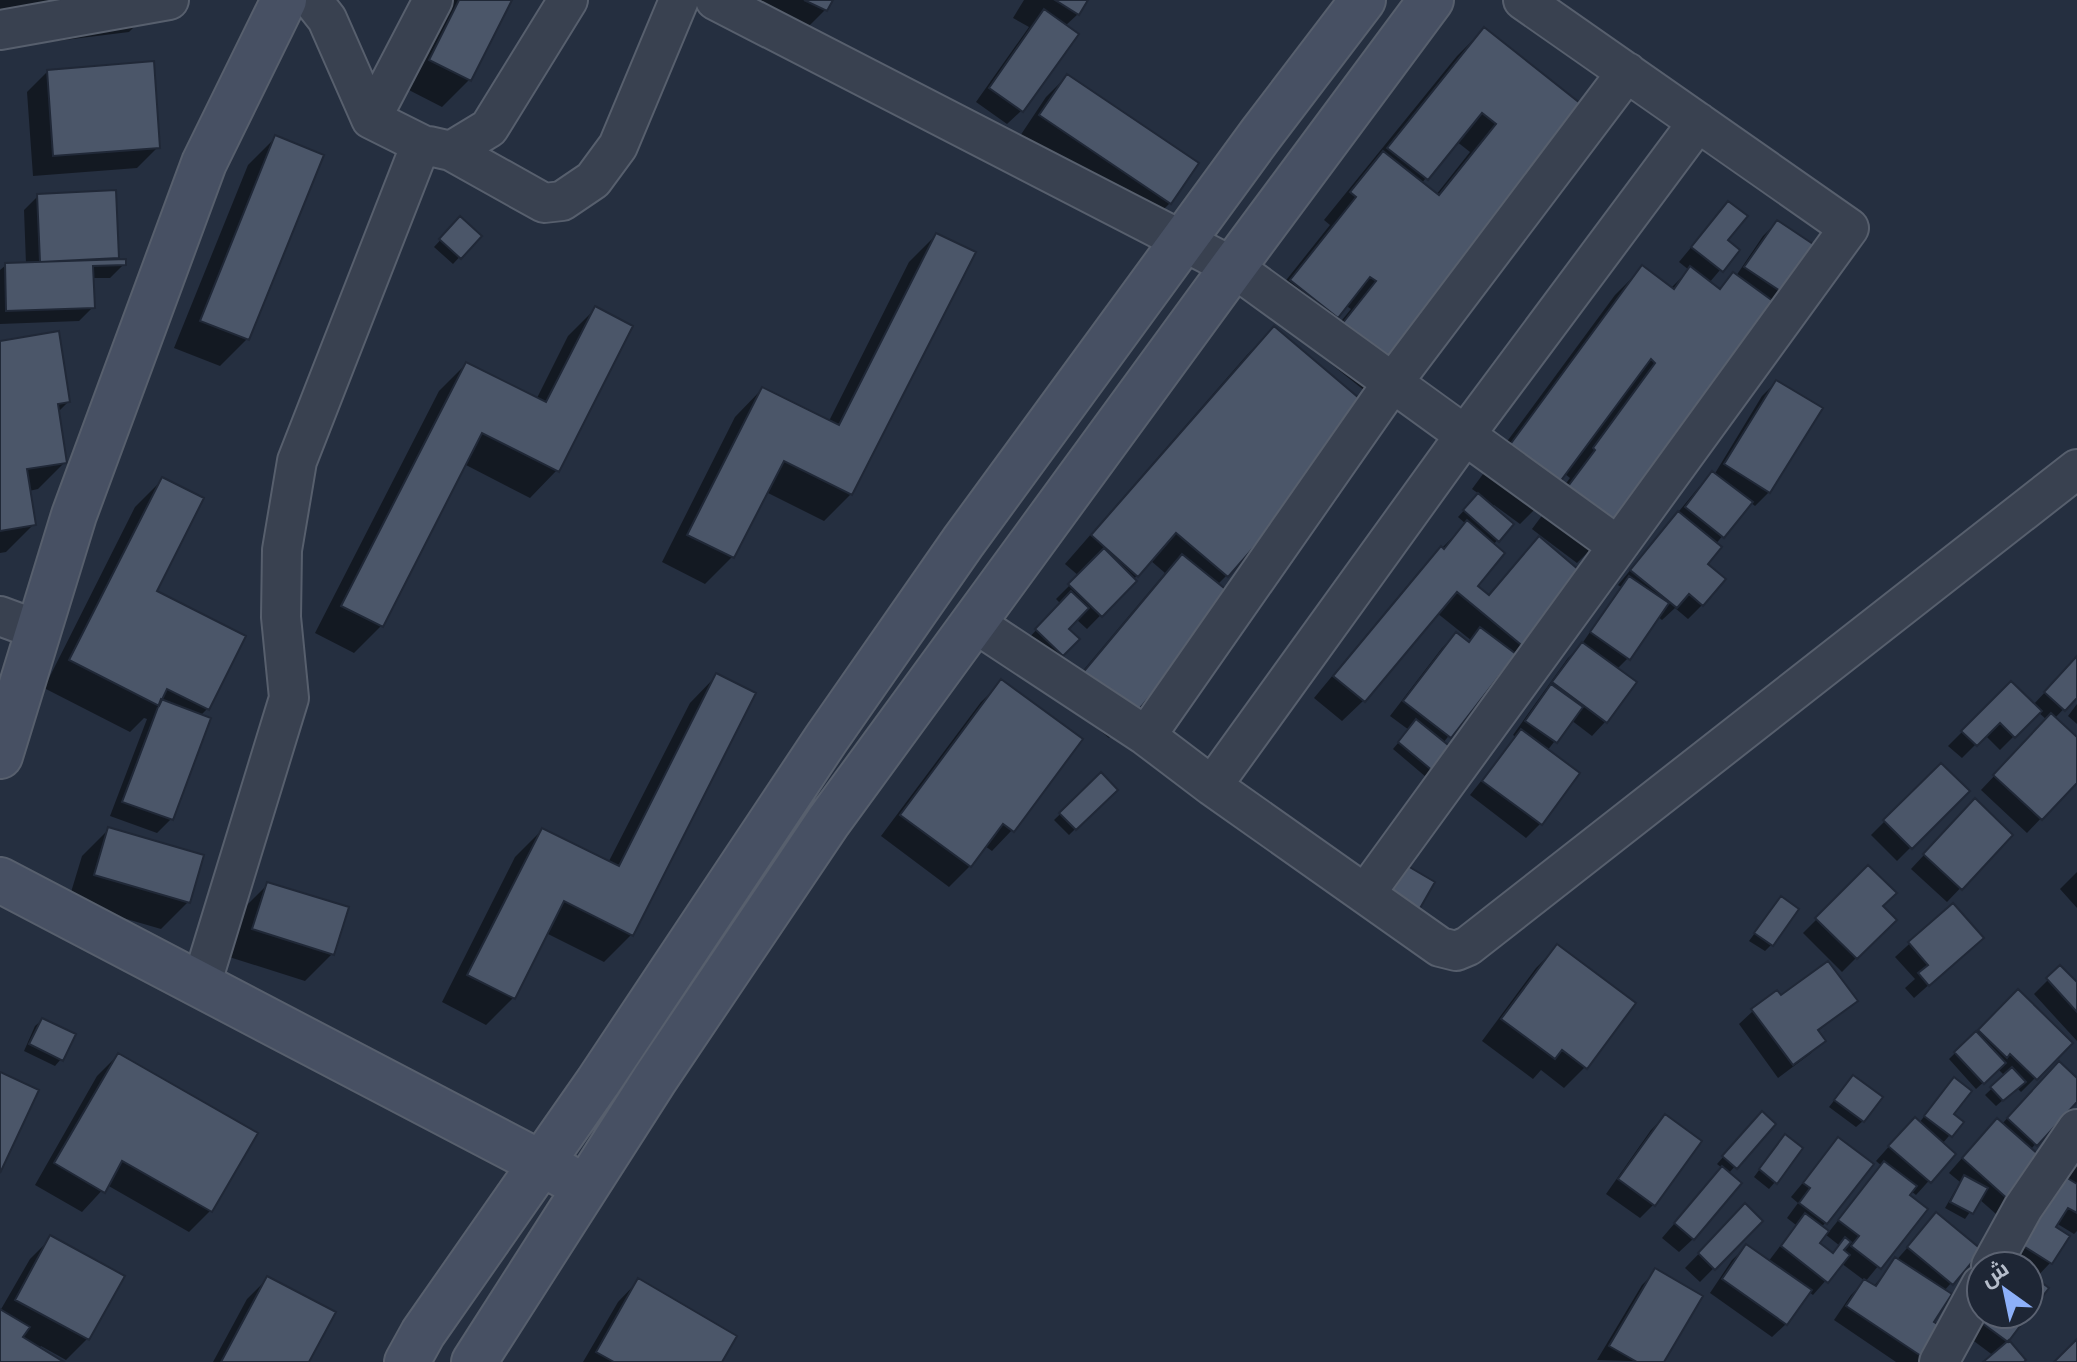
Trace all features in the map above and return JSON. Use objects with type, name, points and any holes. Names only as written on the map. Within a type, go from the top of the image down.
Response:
[{"type":"main road","points":[[0,756],[19,623],[74,515],[204,163],[284,0]]},
{"type":"main road","points":[[407,1362],[423,1333],[598,1082],[808,765],[911,617],[1183,241],[1363,0]]},
{"type":"main road","points":[[484,1358],[585,1187],[828,822],[1431,0]]},
{"type":"main road","points":[[0,880],[585,1187]]},
{"type":"street","points":[[0,30],[169,0]]},
{"type":"street","points":[[312,0],[327,19],[371,119],[544,203],[562,201],[593,180],[618,146],[679,0]]},
{"type":"street","points":[[371,119],[433,0]]},
{"type":"street","points":[[201,985],[289,698],[281,617],[282,550],[297,461],[436,148],[489,128],[568,0]]},
{"type":"street","points":[[715,0],[1233,267],[1618,546]]},
{"type":"street","points":[[1365,894],[1849,228],[1523,0]]},
{"type":"street","points":[[1146,736],[1393,382],[1627,72]]},
{"type":"street","points":[[1212,786],[1465,435],[1698,122]]},
{"type":"street","points":[[973,622],[1146,736],[1440,947],[1456,951],[1468,946],[2077,469]]},
{"type":"street","points":[[2000,1250],[2023,1208],[2077,1129]]},
{"type":"street","points":[[1939,1362],[1965,1314]]},
{"type":"building","points":[[459,0],[512,0],[471,81],[429,60]]},
{"type":"building","points":[[804,0],[833,0],[827,11]]},
{"type":"building","points":[[1055,0],[1088,0],[1079,15]]},
{"type":"building","points":[[1044,9],[1079,34],[1023,112],[989,88]]},
{"type":"building","points":[[1484,27],[1595,115],[1394,366],[1342,324],[1376,281],[1370,277],[1338,318],[1290,280],[1356,197],[1350,192],[1383,151],[1439,195],[1496,124],[1482,113],[1428,180],[1387,148]]},
{"type":"building","points":[[154,61],[160,148],[53,156],[47,70]]},
{"type":"building","points":[[1067,74],[1199,163],[1171,204],[1039,115]]},
{"type":"building","points":[[275,135],[324,155],[249,340],[200,321]]},
{"type":"building","points":[[116,190],[119,258],[40,262],[37,194]]},
{"type":"building","points":[[1728,201],[1748,216],[1728,240],[1740,250],[1723,272],[1691,247]]},
{"type":"building","points":[[460,216],[482,236],[461,259],[439,239]]},
{"type":"building","points":[[1777,220],[1816,246],[1783,293],[1744,267]]},
{"type":"building","points":[[936,233],[976,252],[852,495],[784,461],[734,558],[687,535],[762,387],[839,425]]},
{"type":"building","points":[[126,259],[126,265],[93,266],[95,308],[6,311],[5,263]]},
{"type":"building","points":[[1642,265],[1674,289],[1690,266],[1720,289],[1733,272],[1777,304],[1606,537],[1557,501],[1655,363],[1651,359],[1548,498],[1498,461]]},
{"type":"building","points":[[595,306],[633,326],[559,472],[482,433],[383,627],[341,606],[466,362],[546,402]]},
{"type":"building","points":[[1274,326],[1366,404],[1334,455],[1228,577],[1176,533],[1138,577],[1091,535]]},
{"type":"building","points":[[59,331],[70,402],[58,404],[67,463],[27,469],[36,525],[0,531],[0,341]]},
{"type":"building","points":[[1776,380],[1823,408],[1770,493],[1724,464]]},
{"type":"building","points":[[1712,471],[1753,502],[1724,538],[1685,507]]},
{"type":"building","points":[[162,477],[204,498],[157,591],[246,636],[209,710],[167,689],[159,706],[69,660]]},
{"type":"building","points":[[1478,493],[1514,524],[1499,542],[1463,510]]},
{"type":"building","points":[[1678,511],[1722,547],[1708,564],[1726,579],[1703,606],[1689,594],[1677,608],[1630,570]]},
{"type":"building","points":[[1467,520],[1505,553],[1478,586],[1489,595],[1539,536],[1586,576],[1525,648],[1457,592],[1365,702],[1333,676],[1441,546],[1444,549]]},
{"type":"building","points":[[1104,548],[1137,581],[1102,617],[1068,584]]},
{"type":"building","points":[[1182,554],[1234,596],[1131,719],[1080,676]]},
{"type":"building","points":[[1629,576],[1669,603],[1630,660],[1590,632]]},
{"type":"building","points":[[1071,591],[1089,608],[1069,629],[1080,639],[1063,656],[1035,629]]},
{"type":"building","points":[[1480,627],[1516,654],[1451,738],[1403,701],[1456,632],[1469,642]]},
{"type":"building","points":[[1582,642],[1637,682],[1607,723],[1552,682]]},
{"type":"building","points":[[2077,656],[2077,698],[2065,711],[2044,692]]},
{"type":"building","points":[[716,673],[756,693],[633,936],[564,901],[515,999],[467,975],[542,828],[619,866]]},
{"type":"building","points":[[1001,679],[1083,739],[1014,832],[1003,824],[971,867],[900,815]]},
{"type":"building","points":[[2011,681],[2042,711],[2015,738],[2000,723],[1977,746],[1961,731]]},
{"type":"building","points":[[1551,684],[1583,707],[1557,743],[1525,721]]},
{"type":"building","points":[[161,699],[211,718],[173,820],[122,802]]},
{"type":"building","points":[[2051,713],[2077,737],[2077,783],[2042,820],[1993,775]]},
{"type":"building","points":[[1416,719],[1453,749],[1434,772],[1398,742]]},
{"type":"building","points":[[1521,729],[1580,773],[1542,825],[1482,781]]},
{"type":"building","points":[[1941,763],[1970,791],[1912,849],[1883,820]]},
{"type":"building","points":[[1101,772],[1118,790],[1076,830],[1059,813]]},
{"type":"building","points":[[1975,798],[2013,835],[1962,890],[1923,854]]},
{"type":"building","points":[[108,827],[204,855],[190,903],[94,875]]},
{"type":"building","points":[[1406,865],[1435,882],[1419,910],[1390,893]]},
{"type":"building","points":[[1868,865],[1897,893],[1883,906],[1897,920],[1857,959],[1815,918]]},
{"type":"building","points":[[267,882],[349,907],[334,955],[252,929]]},
{"type":"building","points":[[1781,896],[1799,909],[1773,946],[1754,933]]},
{"type":"building","points":[[1953,903],[1984,938],[1929,986],[1918,973],[1928,965],[1908,942]]},
{"type":"building","points":[[1557,944],[1636,1003],[1587,1069],[1562,1050],[1555,1059],[1501,1019]]},
{"type":"building","points":[[1828,961],[1858,1001],[1818,1030],[1826,1041],[1793,1065],[1751,1009],[1777,990],[1781,995]]},
{"type":"building","points":[[2060,965],[2077,982],[2077,1012],[2046,978]]},
{"type":"building","points":[[2018,989],[2073,1043],[2037,1080],[2010,1054],[2007,1058],[1978,1030]]},
{"type":"building","points":[[42,1018],[76,1034],[63,1061],[29,1044]]},
{"type":"building","points":[[1976,1031],[2006,1063],[1984,1084],[1954,1052]]},
{"type":"building","points":[[118,1053],[258,1133],[212,1212],[122,1161],[105,1193],[54,1163]]},
{"type":"building","points":[[2059,1061],[2077,1078],[2077,1102],[2037,1146],[2007,1118]]},
{"type":"building","points":[[2012,1067],[2026,1082],[2003,1101],[1990,1087]]},
{"type":"building","points":[[0,1072],[39,1090],[0,1173]]},
{"type":"building","points":[[1853,1075],[1883,1097],[1864,1122],[1834,1100]]},
{"type":"building","points":[[1954,1077],[1972,1091],[1954,1114],[1964,1122],[1952,1137],[1924,1116]]},
{"type":"building","points":[[1762,1111],[1776,1124],[1737,1169],[1722,1156]]},
{"type":"building","points":[[1665,1114],[1702,1141],[1655,1206],[1618,1179]]},
{"type":"building","points":[[1915,1117],[1956,1154],[1931,1183],[1888,1146]]},
{"type":"building","points":[[1997,1118],[2047,1162],[2011,1202],[1962,1158]]},
{"type":"building","points":[[1785,1134],[1803,1148],[1777,1184],[1759,1169]]},
{"type":"building","points":[[1838,1137],[1874,1164],[1827,1224],[1799,1203],[1810,1188],[1803,1183]]},
{"type":"building","points":[[1884,1161],[1917,1186],[1910,1195],[1928,1209],[1881,1269],[1851,1246],[1859,1236],[1838,1220]]},
{"type":"building","points":[[1722,1166],[1742,1183],[1694,1240],[1674,1223]]},
{"type":"building","points":[[1964,1175],[1988,1188],[1973,1214],[1950,1202]]},
{"type":"building","points":[[2064,1176],[2077,1184],[2077,1213],[2068,1208],[2056,1227],[2070,1236],[2052,1264],[2045,1260],[2045,1250],[2030,1250],[1996,1229]]},
{"type":"building","points":[[1745,1203],[1763,1221],[1715,1270],[1698,1253]]},
{"type":"building","points":[[1936,1212],[1982,1250],[1965,1250],[1965,1271],[1953,1285],[1907,1247]]},
{"type":"building","points":[[1805,1213],[1829,1231],[1820,1243],[1833,1253],[1845,1237],[1851,1242],[1844,1250],[1850,1255],[1828,1283],[1781,1246]]},
{"type":"building","points":[[50,1235],[125,1276],[89,1340],[15,1300]]},
{"type":"building","points":[[1746,1244],[1812,1290],[1787,1325],[1722,1279]]},
{"type":"building","points":[[1895,1257],[1952,1294],[1934,1322],[1950,1332],[1930,1362],[1846,1306],[1864,1279],[1876,1286]]},
{"type":"building","points":[[1655,1268],[1703,1296],[1664,1362],[1637,1362],[1609,1346]]},
{"type":"building","points":[[267,1276],[336,1312],[309,1362],[221,1362]]},
{"type":"building","points":[[638,1278],[737,1336],[722,1362],[614,1362],[596,1352]]},
{"type":"building","points":[[0,1309],[30,1327],[23,1337],[64,1362],[0,1362]]},
{"type":"building","points":[[1992,1330],[2017,1330],[2008,1342]]},
{"type":"building","points":[[2077,1339],[2077,1362],[2054,1362]]},
{"type":"building","points":[[2009,1340],[2026,1360],[2024,1362],[1983,1362]]}]
